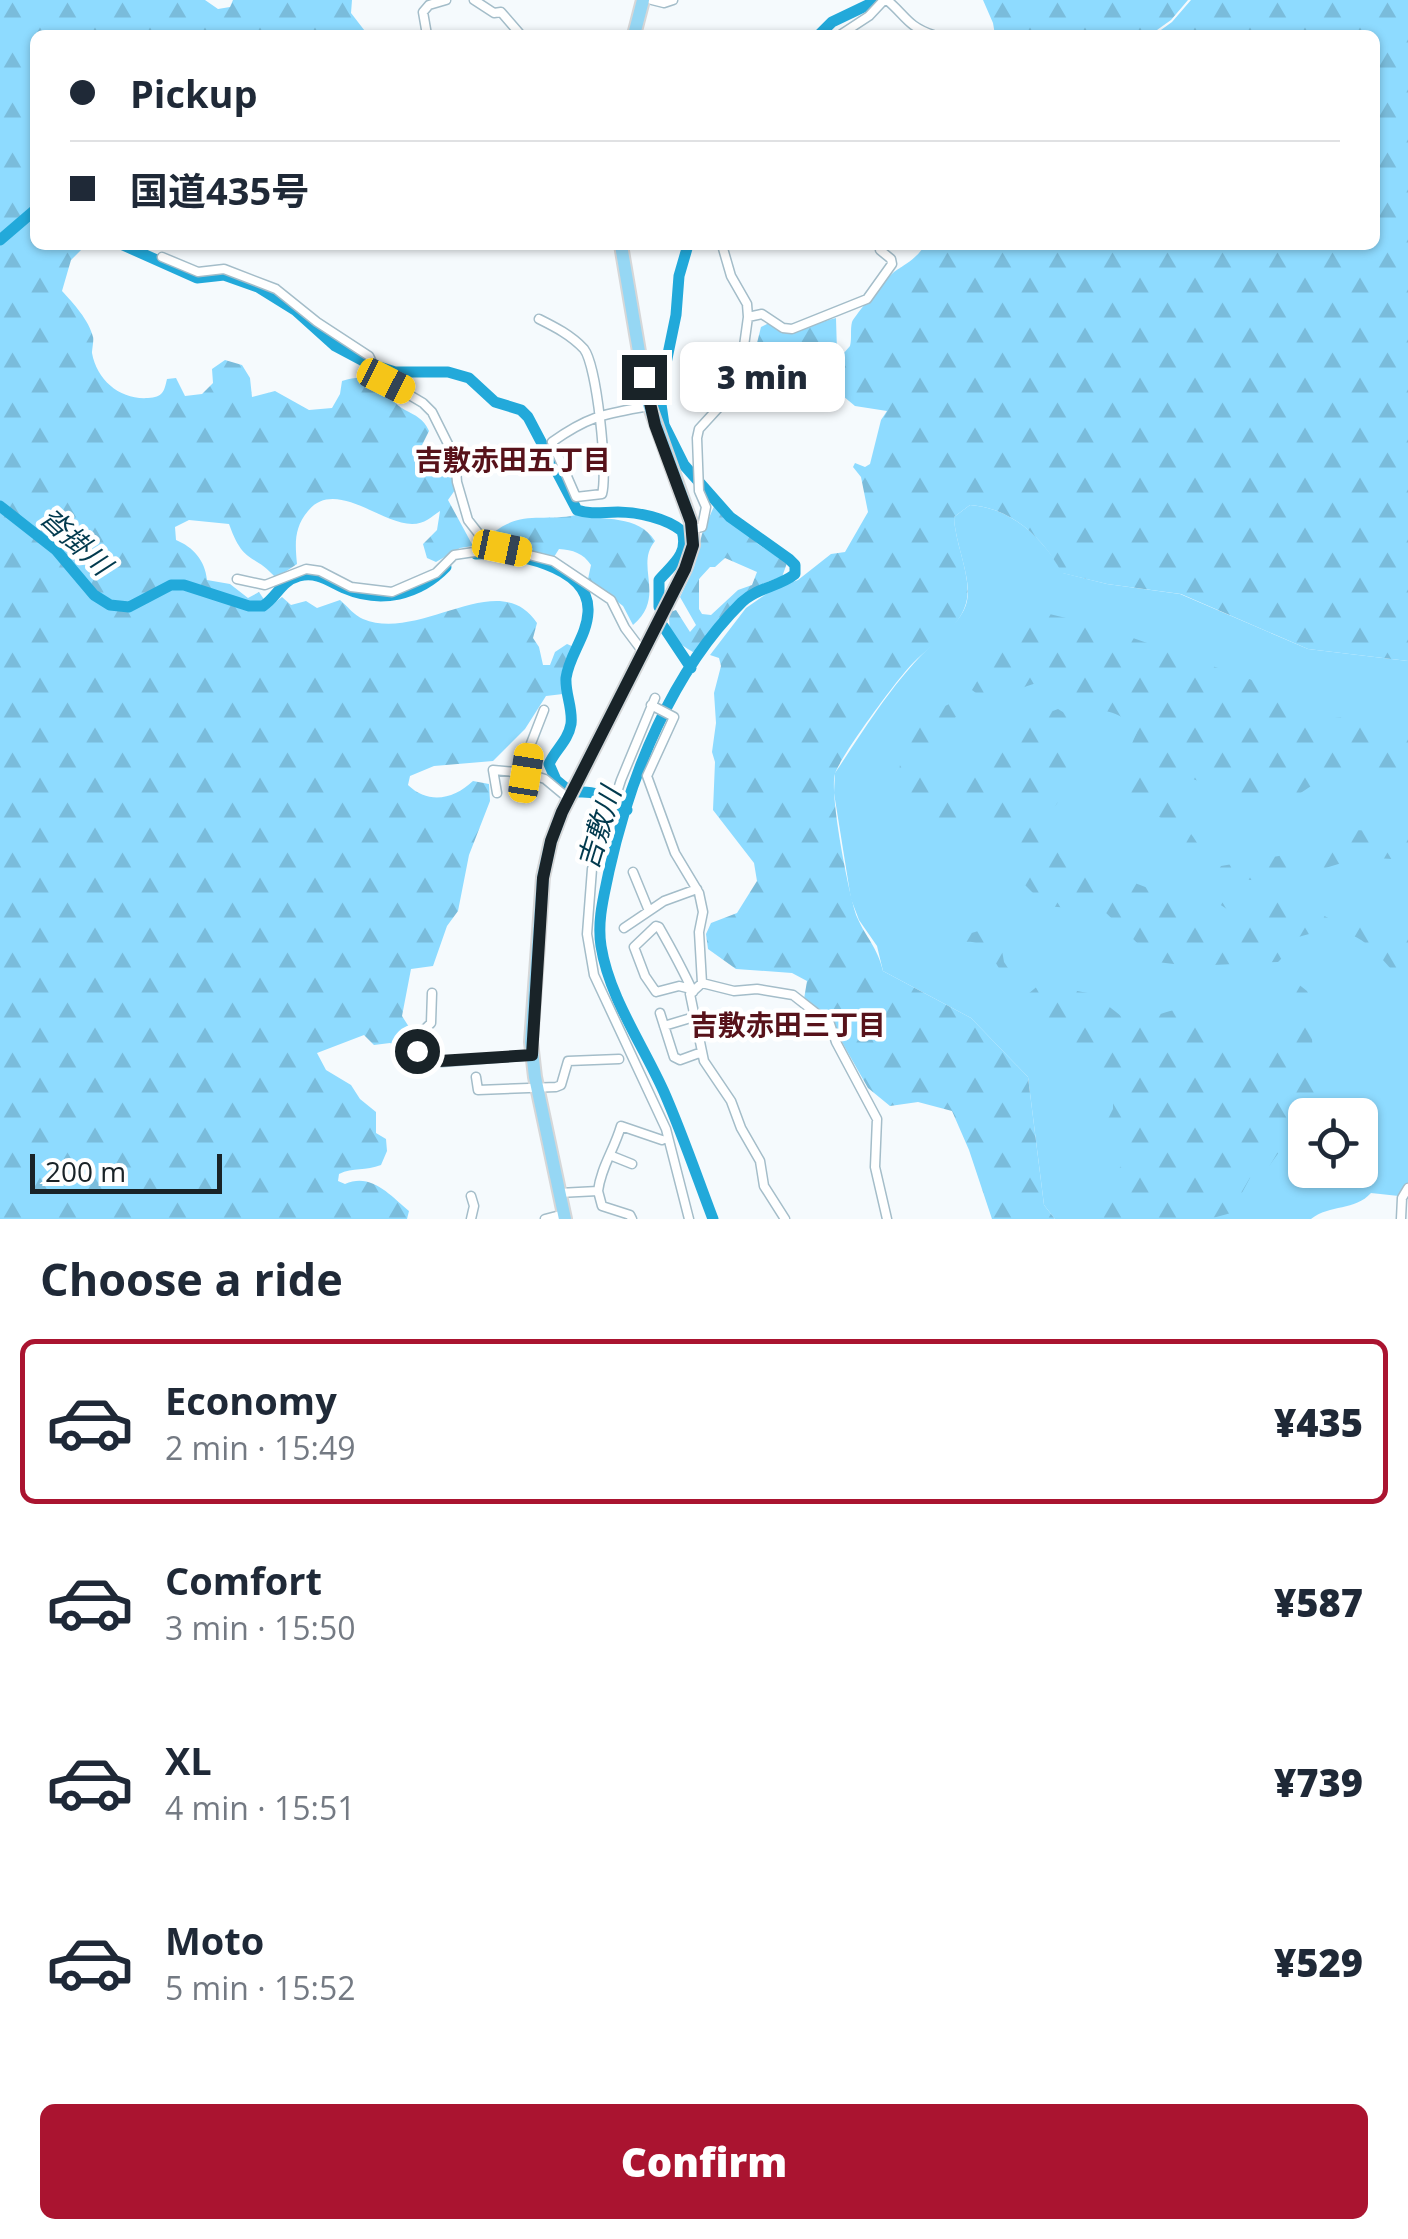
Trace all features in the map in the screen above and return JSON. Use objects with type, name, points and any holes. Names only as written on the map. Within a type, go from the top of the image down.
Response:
[{"type":"highway","points":[[635,30],[642,0]]},
{"type":"highway","points":[[564,1216],[532,1055],[543,878],[551,841],[569,799],[685,569],[693,545],[693,530],[649,406],[622,250]]},
{"type":"street","points":[[426,30],[423,12],[429,5],[446,0]]},
{"type":"street","points":[[474,0],[494,13],[501,12]]},
{"type":"street","points":[[500,0],[501,12],[517,30]]},
{"type":"street","points":[[652,0],[672,0]]},
{"type":"street","points":[[848,30],[886,0],[897,8],[904,21],[923,30]]},
{"type":"street","points":[[693,530],[702,526],[706,517],[698,485],[700,428],[736,384],[748,317],[747,304],[731,276],[723,250]]},
{"type":"street","points":[[748,317],[762,314],[792,330],[868,298],[892,264],[880,250]]},
{"type":"street","points":[[162,257],[198,272],[224,269],[276,288],[370,360],[379,377],[432,412],[456,458],[457,482],[468,520],[489,547]]},
{"type":"street","points":[[539,319],[564,331],[585,350],[599,416],[606,470],[604,490],[602,494],[576,496],[552,442],[582,420],[599,416],[649,406]]},
{"type":"street","points":[[237,579],[265,585],[306,569],[320,570],[351,587],[392,592],[436,573],[454,554],[489,547],[552,561],[606,596],[643,652]]},
{"type":"street","points":[[688,1219],[666,1129],[602,992],[588,953],[588,883],[654,704],[674,717],[647,776],[675,853],[696,890],[703,912],[702,984]]},
{"type":"street","points":[[526,773],[532,736],[544,710]]},
{"type":"street","points":[[496,793],[493,770],[544,778],[569,799]]},
{"type":"street","points":[[633,872],[648,912]]},
{"type":"street","points":[[624,928],[664,900],[696,890]]},
{"type":"street","points":[[785,1219],[764,1186],[760,1161],[740,1128],[731,1101],[708,1069],[694,1017],[692,990],[656,926],[634,948],[644,976],[656,992],[680,986],[692,990],[702,984],[734,992],[757,988],[793,995],[830,1024],[878,1119],[875,1167],[887,1219]]},
{"type":"street","points":[[432,993],[431,1023],[418,1036],[419,1060],[442,1062],[532,1055]]},
{"type":"street","points":[[660,1013],[674,1058],[680,1060],[702,1052]]},
{"type":"street","points":[[664,1026],[694,1017]]},
{"type":"street","points":[[476,1078],[478,1090],[537,1089],[560,1085],[568,1061],[619,1058]]},
{"type":"street","points":[[632,1219],[602,1206],[598,1191],[622,1123],[656,1140]]},
{"type":"street","points":[[612,1156],[632,1164]]},
{"type":"street","points":[[1401,1219],[1402,1198],[1408,1188]]},
{"type":"street","points":[[559,1193],[598,1191]]},
{"type":"street","points":[[470,1196],[474,1206],[471,1219]]},
{"type":"street","points":[[545,1219],[564,1216]]},
{"type":"green space","points":[[0,0],[205,0],[218,9],[230,7],[233,0],[352,0],[351,13],[364,30],[30,30],[30,250],[81,250],[71,260],[62,291],[91,331],[92,353],[99,372],[112,387],[129,396],[160,395],[167,379],[176,378],[185,396],[202,394],[213,383],[212,369],[225,360],[242,365],[250,378],[252,397],[275,391],[309,410],[332,408],[342,381],[365,378],[379,385],[427,427],[429,431],[420,449],[452,477],[455,490],[448,500],[473,546],[460,548],[436,562],[427,558],[423,544],[437,530],[440,511],[412,524],[331,499],[319,502],[303,517],[296,536],[297,564],[276,578],[244,553],[229,524],[189,520],[175,527],[176,540],[197,555],[207,580],[230,584],[248,598],[259,592],[269,607],[282,597],[291,605],[306,601],[317,608],[340,600],[360,618],[386,624],[409,622],[481,603],[502,601],[521,607],[537,623],[533,638],[543,665],[550,665],[555,652],[567,644],[574,647],[562,677],[563,694],[546,696],[525,729],[493,761],[434,766],[410,776],[408,785],[433,797],[458,792],[473,781],[489,784],[490,801],[469,855],[458,911],[447,926],[433,966],[411,969],[402,1016],[409,1027],[407,1049],[390,1043],[374,1045],[364,1035],[317,1053],[326,1070],[351,1085],[376,1112],[376,1133],[386,1139],[387,1151],[381,1165],[344,1172],[339,1174],[338,1181],[363,1181],[380,1187],[409,1211],[407,1219],[0,1219]]},
{"type":"green space","points":[[983,0],[1188,0],[1157,30],[994,30]]},
{"type":"green space","points":[[1191,0],[1408,0],[1408,661],[1308,649],[1181,594],[1107,584],[1062,573],[1046,548],[1013,519],[970,505],[954,517],[967,579],[964,609],[953,626],[914,662],[884,699],[839,765],[834,785],[854,906],[883,971],[971,1018],[1028,1077],[1044,1205],[1055,1219],[992,1219],[952,1111],[918,1102],[890,1106],[868,1088],[826,1014],[804,999],[807,981],[792,973],[736,969],[708,949],[706,934],[711,923],[737,913],[757,881],[754,863],[713,810],[714,693],[721,666],[719,658],[710,655],[746,608],[772,590],[798,580],[831,554],[845,552],[868,512],[861,477],[853,467],[855,463],[865,467],[870,464],[887,411],[855,406],[843,396],[801,379],[793,382],[783,378],[786,363],[774,350],[757,343],[761,327],[769,323],[795,330],[836,318],[837,352],[843,354],[850,346],[852,322],[859,312],[891,275],[921,250],[1380,250],[1380,30],[1161,30]]},
{"type":"green space","points":[[715,504],[758,544],[787,563],[782,577],[751,591],[693,652],[674,636],[669,619],[670,612],[676,610],[690,632],[696,625],[680,597],[694,567]],"holes":[[[725,558],[757,572],[752,585],[738,590],[711,615],[702,614],[699,579],[710,567]]]},
{"type":"green space","points":[[970,505],[985,507],[1025,527],[1063,573],[1107,584],[1180,594],[1308,649],[1408,661],[1408,1197],[1371,1193],[1358,1203],[1311,1219],[1055,1219],[1044,1205],[1028,1077],[971,1018],[883,971],[877,946],[859,920],[851,899],[834,793],[835,773],[893,688],[962,613],[968,592],[954,517]]},
{"type":"green space","points":[[576,515],[630,522],[655,541],[647,561],[648,603],[633,625],[623,606],[588,579],[591,565],[581,555],[559,549],[554,557],[499,544],[493,539],[494,532],[514,521]]},
{"type":"green space","points":[[1033,610],[1099,626],[1252,680],[1304,715],[1322,719],[1372,715],[1408,737],[1408,777],[1331,773],[1299,794],[1261,798],[1181,775],[1173,779],[1171,804],[1203,854],[1210,874],[1204,881],[1172,828],[1157,816],[1133,810],[1127,798],[1123,771],[1137,732],[1125,719],[1080,707],[1062,679],[1042,681],[985,700],[972,690],[1019,611]]},
{"type":"green space","points":[[963,697],[965,709],[936,736],[928,754],[935,777],[946,791],[1040,716],[1058,709],[1071,717],[1069,745],[1061,797],[1046,817],[1060,857],[1094,879],[1114,875],[1174,898],[1195,910],[1215,933],[1233,938],[1240,930],[1236,920],[1215,902],[1297,901],[1330,919],[1390,919],[1408,928],[1408,988],[1370,947],[1346,933],[1312,933],[1290,940],[1286,954],[1278,962],[1191,966],[1157,962],[1104,911],[1046,906],[1023,883],[1003,828],[933,821],[913,811],[904,801],[899,776],[912,735],[929,716]]},
{"type":"green space","points":[[1342,830],[1408,831],[1408,860],[1361,857],[1277,883],[1226,877],[1215,894],[1222,898],[1212,899],[1212,880],[1221,866],[1296,853]]},
{"type":"green space","points":[[985,929],[999,933],[1004,962],[1014,977],[1012,982],[979,944],[938,943]]},
{"type":"green space","points":[[1278,968],[1307,991],[1311,999],[1313,1070],[1322,1083],[1324,1098],[1288,1098],[1288,1146],[1264,1173],[1250,1178],[1231,1213],[1209,1219],[1104,1219],[1107,1190],[1123,1164],[1111,1146],[1105,1125],[1113,1109],[1113,1098],[1055,1047],[1026,1007],[1028,994],[1040,984],[1093,994],[1130,1023],[1192,1008],[1212,1020],[1220,1034],[1265,1055],[1294,1008],[1294,991],[1270,974],[1271,969]]},
{"type":"waterway","name":"吉敷川","points":[[824,30],[832,22],[878,0]]},
{"type":"waterway","points":[[0,240],[30,214]]},
{"type":"waterway","points":[[134,250],[197,278],[224,275],[258,287],[295,310],[335,346],[367,363],[395,372],[448,372],[469,378],[495,402],[521,410],[577,510],[643,515],[682,531],[681,552],[659,580],[659,607]]},
{"type":"waterway","name":"吉敷川","points":[[687,250],[663,378],[664,425],[684,465],[730,517],[789,559],[795,565],[795,574],[742,602],[717,629],[675,692],[629,799],[605,890],[600,936],[611,984],[664,1092],[713,1219]]},
{"type":"waterway","name":"沓掛川","points":[[0,506],[56,550],[94,595],[110,605],[129,607],[171,585],[184,585],[249,606],[263,606],[293,578],[305,575],[358,593],[385,596],[412,590],[446,567]]},
{"type":"waterway","name":"沓掛川","points":[[476,554],[508,555],[546,564],[577,583],[585,596],[587,621],[566,678],[571,724],[549,764],[556,780],[568,790]]},
{"type":"waterway","points":[[663,626],[691,668]]},
{"type":"waterway","name":"沓掛川","points":[[579,792],[599,795],[627,810]]},
{"type":"district","name":"吉敷赤田五丁目","points":[[513,460]]},
{"type":"district","name":"吉敷赤田三丁目","points":[[788,1025]]},
{"type":"route","points":[[417,1051],[419,1060],[424,1062],[532,1055],[543,878],[551,841],[685,569],[693,545],[687,508],[655,425],[644,377]]}]
